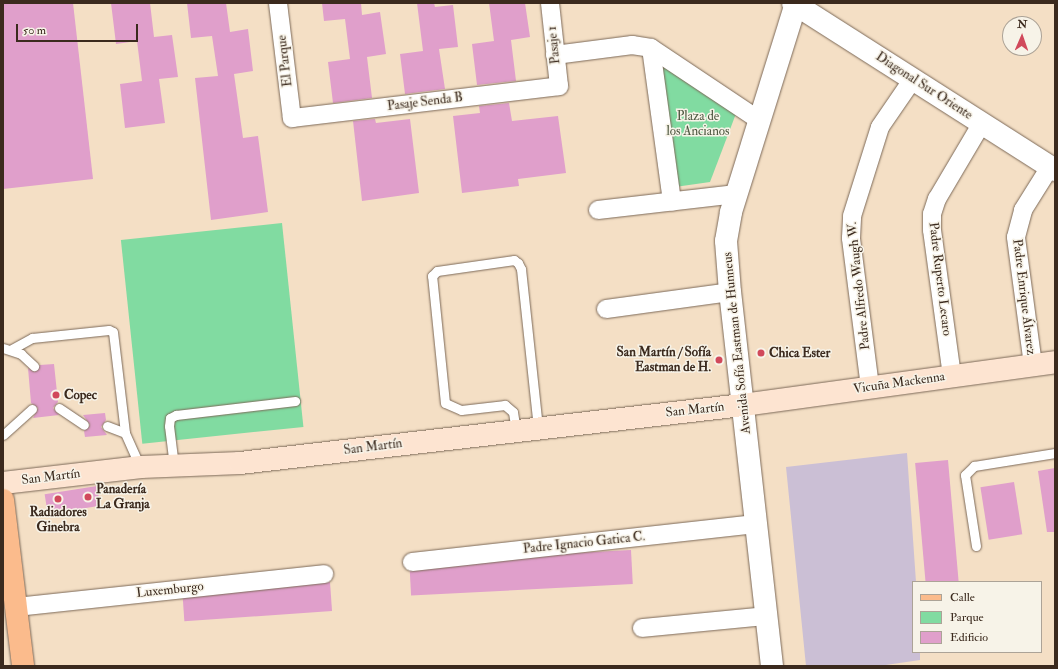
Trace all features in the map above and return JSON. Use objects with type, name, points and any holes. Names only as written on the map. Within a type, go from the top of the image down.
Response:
[{"type":"main road","name":"Vicuña Mackenna","points":[[743,405],[1055,362]]},
{"type":"main road","name":"San Martín","points":[[3,483],[141,467],[240,463],[743,405]]},
{"type":"main road","points":[[3,500],[16,607],[17,659]]},
{"type":"street","name":"El Parque","points":[[278,3],[292,118]]},
{"type":"street","name":"Pasaje 1","points":[[550,3],[559,86]]},
{"type":"street","name":"Diagonal Sur Oriente","points":[[795,3],[1053,169]]},
{"type":"street","name":"Avenida Sofía Eastman de Hunneus","points":[[772,666],[730,292],[726,241],[736,194],[795,3]]},
{"type":"street","points":[[555,55],[632,45],[651,48],[759,120]]},
{"type":"street","points":[[651,48],[672,202]]},
{"type":"street","name":"Padre Alfredo Waugh W.","points":[[870,387],[851,238],[852,216],[880,127],[913,79]]},
{"type":"street","name":"Pasaje Senda B","points":[[292,118],[559,86]]},
{"type":"street","name":"Padre Ruperto Lecaro","points":[[952,376],[932,230],[932,214],[937,199],[982,124]]},
{"type":"street","name":"Padre Enrique Álvarez","points":[[1033,365],[1016,237],[1023,210],[1053,169]]},
{"type":"street","points":[[598,210],[736,194]]},
{"type":"street","points":[[606,309],[730,292]]},
{"type":"street","name":"Padre Ignacio Gatica C.","points":[[412,562],[756,524]]},
{"type":"street","name":"Luxemburgo","points":[[16,607],[324,574]]},
{"type":"street","points":[[642,628],[766,616]]},
{"type":"lane","points":[[516,431],[513,412],[505,405],[461,410],[445,403],[432,276],[437,271],[514,260],[518,263],[521,269],[538,428]]},
{"type":"lane","points":[[7,349],[32,338],[113,332],[125,433],[141,467]]},
{"type":"lane","points":[[7,349],[27,358],[34,366]]},
{"type":"lane","points":[[174,466],[169,426],[170,418],[176,414],[295,401]]},
{"type":"lane","points":[[59,408],[84,425]]},
{"type":"lane","points":[[3,435],[32,409]]},
{"type":"lane","points":[[107,426],[125,433]]},
{"type":"lane","points":[[976,546],[965,475],[974,466],[1055,453]]},
{"type":"shaded area","points":[[907,453],[916,581],[912,581],[912,653],[920,653],[920,660],[879,666],[806,666],[786,467]]},
{"type":"green space","name":"Plaza de los Ancianos","points":[[657,59],[737,111],[710,182],[675,187]]},
{"type":"green space","points":[[282,223],[303,427],[142,444],[121,240]]},
{"type":"building","points":[[3,3],[73,3],[93,179],[3,189]]},
{"type":"building","points":[[111,3],[150,3],[154,37],[172,35],[178,77],[159,79],[165,123],[125,128],[120,84],[142,81],[137,41],[116,44]]},
{"type":"building","points":[[187,3],[226,3],[230,32],[248,29],[253,71],[234,74],[243,138],[258,136],[268,212],[211,220],[195,78],[218,76],[212,36],[191,38]]},
{"type":"building","points":[[322,3],[361,3],[362,15],[380,12],[386,54],[367,57],[372,98],[333,103],[328,62],[350,59],[345,19],[324,21]]},
{"type":"building","points":[[417,3],[434,3],[435,7],[453,5],[458,47],[439,49],[445,89],[405,94],[400,54],[423,51]]},
{"type":"building","points":[[489,3],[525,3],[530,37],[511,40],[516,81],[477,85],[472,44],[494,41]]},
{"type":"building","points":[[509,103],[512,121],[558,116],[566,173],[518,179],[519,186],[462,193],[453,116],[480,113],[479,106]]},
{"type":"building","points":[[375,119],[376,123],[410,119],[419,193],[362,201],[353,121]]},
{"type":"building","points":[[54,364],[58,402],[53,408],[59,415],[33,418],[38,408],[31,403],[28,368],[35,372],[40,365]]},
{"type":"building","points":[[105,413],[106,420],[101,427],[107,435],[85,437],[84,431],[90,425],[83,415]]},
{"type":"building","points":[[948,460],[959,581],[925,581],[915,463]]},
{"type":"building","points":[[1055,468],[1055,532],[1047,532],[1038,471]]},
{"type":"building","points":[[1014,482],[1022,534],[989,540],[980,487]]},
{"type":"building","points":[[97,486],[100,506],[48,514],[45,494]]},
{"type":"building","points":[[631,550],[633,584],[411,596],[409,562]]},
{"type":"building","points":[[330,582],[332,611],[184,621],[182,592]]},
{"type":"place","name":"Chica Ester","points":[[761,353]]},
{"type":"place","name":"San Martín / Sofía Eastman de H.","points":[[719,360]]},
{"type":"place","name":"Copec","points":[[56,395]]},
{"type":"place","name":"Panadería La Granja","points":[[88,497]]},
{"type":"place","name":"Radiadores Ginebra","points":[[58,499]]}]
